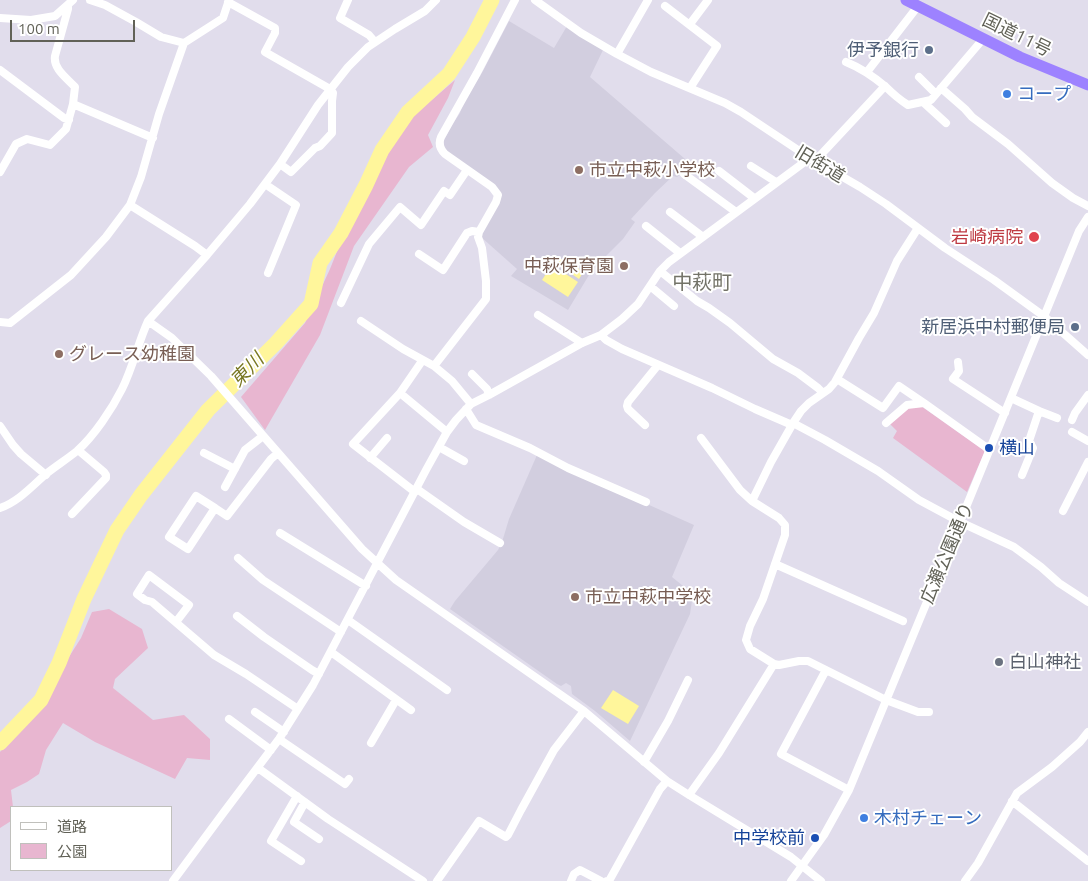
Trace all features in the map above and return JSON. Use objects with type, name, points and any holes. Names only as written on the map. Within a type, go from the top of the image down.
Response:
[{"type":"highway","name":"国道11号","points":[[906,0],[1020,57],[1088,85]]},
{"type":"street","points":[[90,0],[113,9],[162,37],[184,43]]},
{"type":"street","points":[[348,0],[340,18],[369,35],[375,42]]},
{"type":"street","points":[[0,508],[20,498],[78,450],[99,426],[122,390],[148,321],[250,204],[280,164],[330,89],[348,67],[368,47],[425,11],[436,0]]},
{"type":"street","points":[[434,366],[486,300],[482,248],[478,237],[498,195],[492,187],[441,150],[440,137],[477,73],[515,0]]},
{"type":"street","name":"旧街道","points":[[535,0],[581,33],[617,54],[651,72],[717,99],[741,112],[812,160],[886,204],[945,248],[1045,317],[1088,355]]},
{"type":"street","points":[[617,54],[648,0]]},
{"type":"street","points":[[690,24],[708,0]]},
{"type":"street","points":[[0,322],[10,323],[70,275],[106,237],[130,205],[142,177],[159,114],[184,43],[223,18],[228,1],[275,28],[275,33],[265,52],[333,92],[332,133],[291,172],[280,164]]},
{"type":"street","points":[[0,18],[31,20],[55,16],[70,3]]},
{"type":"street","points":[[0,172],[16,144],[26,139],[50,145],[66,128],[76,87],[58,69],[54,62],[70,3]]},
{"type":"street","points":[[665,6],[717,46],[690,88]]},
{"type":"street","points":[[867,72],[918,6]]},
{"type":"street","points":[[846,62],[860,67],[908,105],[931,100],[984,39]]},
{"type":"street","points":[[0,70],[68,120]]},
{"type":"street","points":[[919,77],[966,109],[972,117],[1008,144],[1052,183],[1088,206]]},
{"type":"street","points":[[176,880],[284,732],[319,674],[447,432],[468,407],[582,343],[601,335],[622,319],[638,304],[669,262],[776,182],[812,160],[885,86]]},
{"type":"street","points":[[923,102],[946,123]]},
{"type":"street","points":[[73,104],[153,138]]},
{"type":"street","points":[[751,166],[776,182]]},
{"type":"street","points":[[341,303],[369,244],[400,208],[421,225],[444,191],[450,194],[467,170]]},
{"type":"street","points":[[719,171],[754,198]]},
{"type":"street","points":[[684,174],[736,212]]},
{"type":"street","points":[[265,184],[296,205],[268,273]]},
{"type":"street","points":[[130,205],[207,255]]},
{"type":"street","points":[[670,212],[703,237]]},
{"type":"street","name":"広瀬公園通り","points":[[791,881],[824,834],[849,790],[1079,231],[1088,217]]},
{"type":"street","points":[[646,226],[680,253]]},
{"type":"street","points":[[752,501],[771,462],[793,424],[809,403],[829,389],[837,379],[879,303],[897,261],[918,228]]},
{"type":"street","points":[[419,254],[443,270],[467,233],[472,230],[479,232]]},
{"type":"street","points":[[660,272],[697,301],[730,323],[773,359],[798,373],[823,393]]},
{"type":"street","points":[[650,286],[674,306]]},
{"type":"street","points":[[538,314],[582,343]]},
{"type":"street","points":[[148,321],[172,338],[211,376],[362,549],[396,580],[584,711],[667,781],[791,857],[821,881]]},
{"type":"street","points":[[361,321],[434,366],[452,381],[468,407],[476,425],[646,502]]},
{"type":"street","points":[[601,335],[622,349],[755,409],[793,424],[825,440],[878,471],[918,500],[1014,547],[1059,583],[1088,602]]},
{"type":"street","points":[[422,360],[400,393],[353,444],[416,490],[500,543]]},
{"type":"street","points":[[958,362],[959,371],[953,379],[1005,414]]},
{"type":"street","points":[[645,425],[626,406],[658,365]]},
{"type":"street","points":[[472,374],[487,389],[489,395]]},
{"type":"street","points":[[837,379],[883,408],[899,386],[990,450]]},
{"type":"street","points":[[400,393],[447,432]]},
{"type":"street","points":[[1072,420],[1088,395]]},
{"type":"street","points":[[1011,398],[1057,418]]},
{"type":"street","points":[[886,423],[907,405],[924,403]]},
{"type":"street","points":[[1022,475],[1033,448],[1029,440],[1039,411]]},
{"type":"street","points":[[0,426],[13,445],[46,475]]},
{"type":"street","points":[[1072,432],[1088,441]]},
{"type":"street","points":[[225,487],[245,450],[263,436]]},
{"type":"street","points":[[370,458],[387,438]]},
{"type":"street","points":[[700,438],[740,490],[752,501],[779,518],[785,525],[786,535],[746,640],[750,650],[779,665],[808,661],[886,700],[918,712],[929,712]]},
{"type":"street","points":[[439,447],[464,461]]},
{"type":"street","points":[[72,514],[106,478],[104,472],[78,450]]},
{"type":"street","points":[[204,453],[235,469]]},
{"type":"street","points":[[215,508],[188,548],[169,537],[196,496],[215,508],[227,516],[271,458],[278,453]]},
{"type":"street","points":[[1063,511],[1088,462]]},
{"type":"street","points":[[280,533],[366,586]]},
{"type":"street","points":[[238,558],[263,580],[341,632]]},
{"type":"street","points":[[775,564],[903,620]]},
{"type":"street","points":[[176,622],[188,605],[149,575],[137,594],[152,602],[214,655],[298,709]]},
{"type":"street","points":[[237,616],[264,637],[319,674]]},
{"type":"street","points":[[348,620],[447,690]]},
{"type":"street","points":[[330,652],[411,710]]},
{"type":"street","points":[[689,796],[719,753],[774,664]]},
{"type":"street","points":[[826,670],[781,754],[849,790]]},
{"type":"street","points":[[644,762],[668,721],[688,680]]},
{"type":"street","points":[[371,742],[396,700]]},
{"type":"street","points":[[436,881],[479,821],[506,837],[508,835],[554,750],[584,711]]},
{"type":"street","points":[[254,712],[284,732]]},
{"type":"street","points":[[229,719],[271,750]]},
{"type":"street","points":[[965,881],[995,834],[1017,793],[1052,767],[1080,742],[1088,732]]},
{"type":"street","points":[[279,739],[346,784],[349,779]]},
{"type":"street","points":[[258,768],[328,819],[423,881]]},
{"type":"street","points":[[607,881],[660,789],[667,781]]},
{"type":"street","points":[[297,796],[271,841],[301,860]]},
{"type":"street","points":[[1012,800],[1088,862]]},
{"type":"street","points":[[305,802],[294,822],[319,839]]},
{"type":"street","points":[[570,881],[574,874],[580,870],[601,881]]},
{"type":"shaded area","name":"市立中萩小学校","points":[[509,21],[554,48],[567,26],[603,50],[590,77],[692,165],[677,177],[673,176],[631,219],[635,222],[623,239],[592,270],[568,310],[511,276],[517,269],[481,237],[481,232],[501,199],[445,150],[444,147],[444,140]]},
{"type":"shaded area","points":[[560,259],[567,260],[576,265],[582,274],[579,279],[557,264]]},
{"type":"shaded area","points":[[552,265],[578,282],[568,297],[542,280]]},
{"type":"shaded area","name":"市立中萩中学校","points":[[537,455],[694,525],[672,577],[693,594],[690,614],[630,741],[572,694],[571,686],[566,683],[561,686],[557,684],[450,609],[498,550],[509,519]]},
{"type":"shaded area","points":[[613,690],[639,706],[628,724],[601,708]]},
{"type":"green space","points":[[455,80],[448,98],[428,135],[433,147],[409,167],[354,246],[320,335],[265,430],[241,397],[305,323],[330,269],[352,214],[387,152],[412,117]]},
{"type":"green space","points":[[921,406],[985,451],[967,492],[893,438],[897,431],[890,424],[909,407]]},
{"type":"green space","points":[[109,609],[142,629],[148,648],[115,679],[113,688],[153,720],[184,715],[210,739],[210,760],[187,758],[175,779],[95,742],[63,723],[46,750],[39,774],[11,790],[13,806],[10,806],[10,822],[0,828],[0,752],[25,723],[51,685],[81,638],[92,612]]},
{"type":"waterway","name":"東川","points":[[0,743],[41,700],[59,663],[84,599],[117,530],[141,495],[208,410],[276,343],[311,304],[320,263],[341,233],[382,150],[408,112],[449,74],[473,37],[492,0]]},
{"type":"place","name":"伊予銀行","points":[[929,50]]},
{"type":"place","name":"コープ","points":[[1007,94]]},
{"type":"place","name":"市立中萩小学校","points":[[579,170]]},
{"type":"place","name":"岩崎病院","points":[[1034,237]]},
{"type":"place","name":"中萩保育園","points":[[624,266]]},
{"type":"place","name":"新居浜中村郵便局","points":[[1075,327]]},
{"type":"place","name":"グレース幼稚園","points":[[59,354]]},
{"type":"place","name":"横山","points":[[989,448]]},
{"type":"place","name":"市立中萩中学校","points":[[575,597]]},
{"type":"place","name":"白山神社","points":[[999,662]]},
{"type":"place","name":"木村チェーン","points":[[864,818]]},
{"type":"place","name":"中学校前","points":[[815,838]]},
{"type":"district","name":"中萩町","points":[[702,282]]}]
